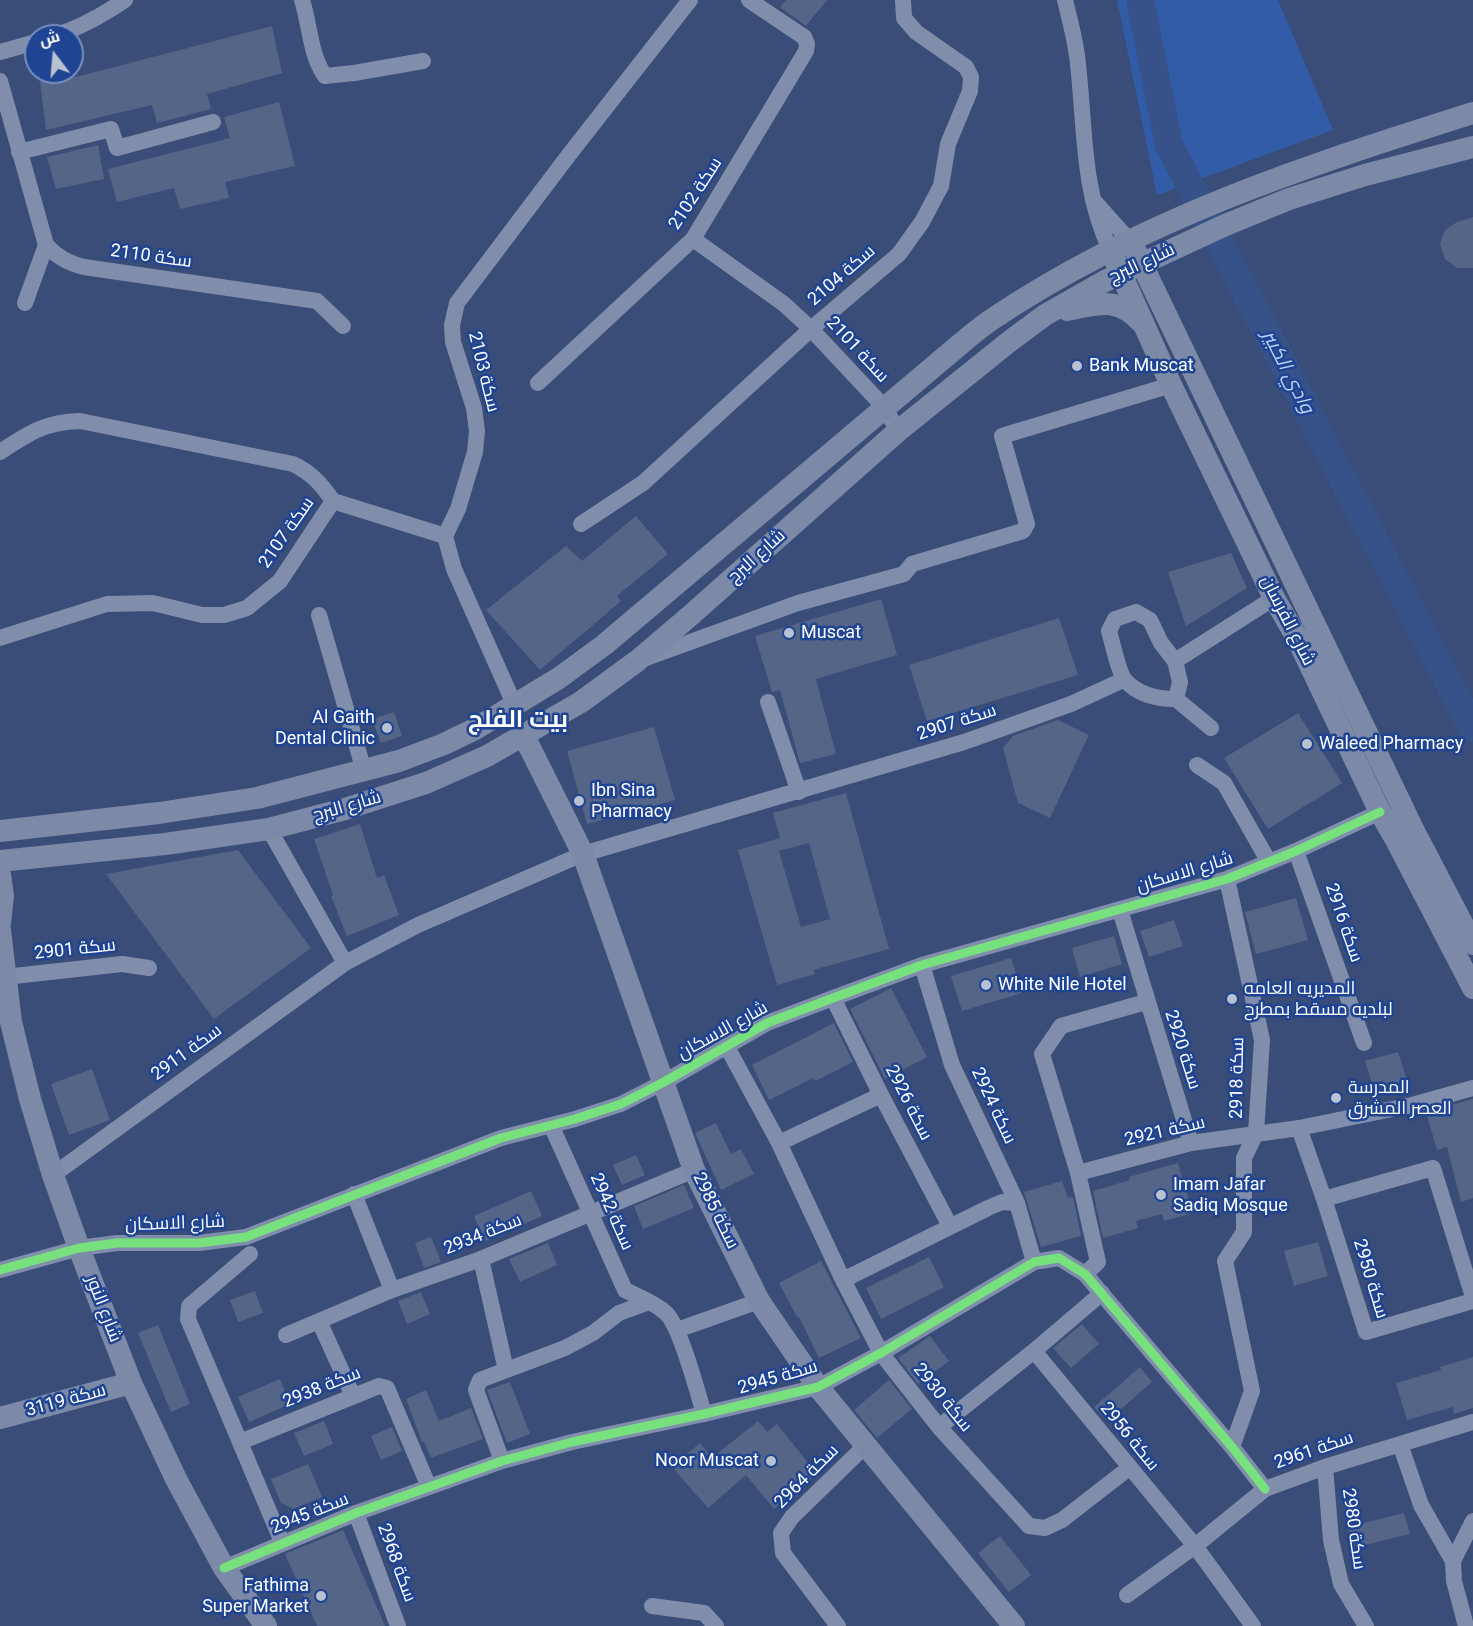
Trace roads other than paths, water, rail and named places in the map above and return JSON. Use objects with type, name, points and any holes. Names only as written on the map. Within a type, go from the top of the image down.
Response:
[{"type":"street","points":[[83,24],[125,0]]},
{"type":"street","points":[[302,0],[308,16],[318,65],[325,76],[423,61]]},
{"type":"street","name":"سكة 2103","points":[[445,536],[458,509],[475,452],[477,431],[474,408],[453,342],[452,325],[457,303],[690,0]]},
{"type":"street","name":"سكة 2102","points":[[538,383],[693,239],[806,51],[807,44],[804,37],[749,0]]},
{"type":"street","name":"سكة 2104","points":[[581,524],[643,483],[811,329],[899,254],[922,222],[940,186],[948,144],[970,91],[972,77],[966,67],[916,32],[904,18],[903,0]]},
{"type":"street","points":[[1065,0],[1078,62],[1085,155],[1094,202],[1119,245]]},
{"type":"street","points":[[0,52],[24,45]]},
{"type":"street","points":[[0,81],[46,245],[25,303]]},
{"type":"street","name":"شارع البرج","points":[[0,831],[159,813],[257,798],[399,761],[444,744],[515,706],[559,678],[630,624],[884,407],[992,319],[1119,245],[1159,226],[1276,177],[1473,113]]},
{"type":"street","points":[[19,152],[111,129],[117,148],[213,122]]},
{"type":"street","name":"شارع البرج","points":[[0,861],[165,844],[269,829],[345,809],[426,783],[487,756],[581,702],[637,661],[898,431],[1046,315],[1105,281],[1223,226],[1289,199],[1365,175],[1473,147]]},
{"type":"street","name":"سكة 2101","points":[[693,239],[784,304],[811,329],[884,407],[898,431]]},
{"type":"street","name":"سكة 2110","points":[[46,245],[56,256],[84,267],[316,302],[343,326]]},
{"type":"street","name":"شارع الفرسان","points":[[1119,245],[1142,264],[1413,829],[1473,944]]},
{"type":"street","name":"شارع الفرسان","points":[[1119,245],[1121,274],[1171,385],[1274,598],[1297,638],[1380,812],[1473,988]]},
{"type":"street","points":[[1046,315],[1103,302],[1131,311],[1143,325]]},
{"type":"street","points":[[637,661],[798,603],[904,574],[912,564],[1023,531],[1027,524],[1002,436],[1171,385]]},
{"type":"street","name":"سكة 2107","points":[[0,452],[41,428],[60,422],[80,422],[294,464],[309,472],[333,501],[280,581],[247,608],[224,615],[202,615],[153,603],[107,604],[0,638]]},
{"type":"street","points":[[333,501],[445,536],[454,569],[515,706]]},
{"type":"street","points":[[1175,661],[1274,598]]},
{"type":"street","points":[[1176,699],[1180,682],[1175,661],[1161,643],[1150,620],[1136,612],[1115,619],[1109,631],[1123,680],[1141,692],[1158,699],[1176,699],[1211,728]]},
{"type":"street","points":[[319,615],[363,771]]},
{"type":"street","name":"سكة 2907","points":[[583,854],[964,742],[1071,704],[1123,680]]},
{"type":"street","points":[[768,702],[799,792]]},
{"type":"street","name":"سكة 2985","points":[[524,736],[583,854],[694,1170],[759,1301],[818,1387],[1014,1626]]},
{"type":"street","points":[[1197,765],[1224,783],[1269,862]]},
{"type":"street","name":"شارع الاسكان","points":[[0,1270],[79,1248],[117,1243],[199,1243],[246,1237],[501,1138],[621,1104],[767,1023],[921,965],[1227,879],[1380,812]]},
{"type":"street","points":[[269,829],[345,963]]},
{"type":"street","name":"سكة 2916","points":[[1296,850],[1364,1043]]},
{"type":"street","name":"سكة 2911","points":[[53,1175],[345,963],[418,925],[583,854]]},
{"type":"street","points":[[0,874],[3,896],[0,923]]},
{"type":"street","name":"سكة 2918","points":[[1227,879],[1262,1041],[1256,1133],[1244,1158],[1245,1232],[1225,1262],[1252,1391],[1232,1447]]},
{"type":"street","name":"سكة 2920","points":[[1120,910],[1146,1002],[1191,1143]]},
{"type":"street","name":"شارع النور","points":[[0,930],[5,977],[5,1022],[53,1175],[79,1248],[131,1383],[176,1479],[225,1568],[266,1626]]},
{"type":"street","name":"سكة 2901","points":[[5,977],[122,964],[149,968]]},
{"type":"street","name":"سكة 2924","points":[[921,965],[952,1065],[1017,1203],[1034,1262]]},
{"type":"street","name":"سكة 2926","points":[[833,998],[880,1095],[950,1226]]},
{"type":"street","name":"سكة 2920","points":[[1078,1173],[1042,1054],[1061,1026],[1146,1002]]},
{"type":"street","name":"سكة 2930","points":[[726,1045],[779,1143],[843,1280],[881,1353],[939,1427],[1029,1526],[1046,1528],[1062,1520],[1129,1468]]},
{"type":"street","name":"سكة 2921","points":[[1078,1173],[1191,1143],[1299,1128],[1412,1105],[1473,1088]]},
{"type":"street","points":[[779,1143],[880,1095]]},
{"type":"street","name":"سكة 2942","points":[[551,1125],[589,1213],[626,1290],[668,1314],[677,1330],[704,1414]]},
{"type":"street","name":"سكة 2950","points":[[1299,1128],[1366,1332],[1473,1299],[1433,1168],[1324,1199]]},
{"type":"street","name":"سكة 2934","points":[[286,1335],[392,1290],[481,1259],[694,1170]]},
{"type":"street","points":[[1078,1173],[1098,1262],[1085,1274]]},
{"type":"street","points":[[354,1194],[392,1290]]},
{"type":"street","points":[[843,1280],[1002,1202],[1017,1203]]},
{"type":"street","points":[[250,1254],[189,1306],[188,1319],[282,1542]]},
{"type":"street","name":"سكة 2945","points":[[225,1568],[282,1542],[356,1513],[502,1461],[572,1442],[818,1387],[881,1353],[1034,1262],[1059,1258],[1085,1274],[1102,1293],[1232,1447],[1264,1489]]},
{"type":"street","points":[[481,1259],[506,1370]]},
{"type":"street","points":[[939,1427],[1102,1293]]},
{"type":"street","points":[[677,1330],[759,1301]]},
{"type":"street","points":[[502,1461],[476,1390],[480,1380],[565,1348],[593,1333],[620,1313],[649,1302]]},
{"type":"street","points":[[319,1321],[353,1396]]},
{"type":"street","name":"سكة 2956","points":[[1034,1351],[1195,1546],[1250,1625]]},
{"type":"street","name":"سكة 3119","points":[[0,1418],[131,1383]]},
{"type":"street","name":"سكة 2938","points":[[240,1442],[379,1386],[387,1388],[429,1487]]},
{"type":"street","name":"سكة 2961","points":[[1127,1595],[1195,1546],[1264,1489],[1325,1467],[1473,1422]]},
{"type":"street","points":[[1400,1444],[1421,1505],[1453,1561],[1454,1581],[1466,1626]]},
{"type":"street","name":"سكة 2964","points":[[838,1626],[783,1553],[782,1533],[792,1517],[865,1446]]},
{"type":"street","name":"سكة 2980","points":[[1325,1467],[1331,1540],[1341,1584],[1366,1626]]},
{"type":"street","name":"سكة 2968","points":[[356,1513],[398,1626]]},
{"type":"street","points":[[1453,1561],[1473,1521]]},
{"type":"street","points":[[652,1606],[704,1613],[716,1626]]},
{"type":"waterway","name":"وادي الكبير","points":[[1140,0],[1169,145],[1473,729]]},
{"type":"place","name":"Bank Muscat","points":[[1077,366]]},
{"type":"place","name":"Muscat","points":[[789,633]]},
{"type":"place","name":"Al Gaith Dental Clinic","points":[[387,728]]},
{"type":"place","name":"Waleed Pharmacy","points":[[1307,744]]},
{"type":"place","name":"Ibn Sina Pharmacy","points":[[579,801]]},
{"type":"place","name":"White Nile Hotel","points":[[986,985]]},
{"type":"place","name":"المديريه العامه لبلديه مسقط بمطرح","points":[[1232,999]]},
{"type":"place","name":"المدرسة العصر المشرق","points":[[1336,1098]]},
{"type":"place","name":"Imam Jafar Sadiq Mosque","points":[[1161,1195]]},
{"type":"place","name":"Noor Muscat","points":[[771,1461]]},
{"type":"place","name":"Fathima Super Market","points":[[321,1596]]},
{"type":"district","name":"بيت الفلج","points":[[518,721]]}]
